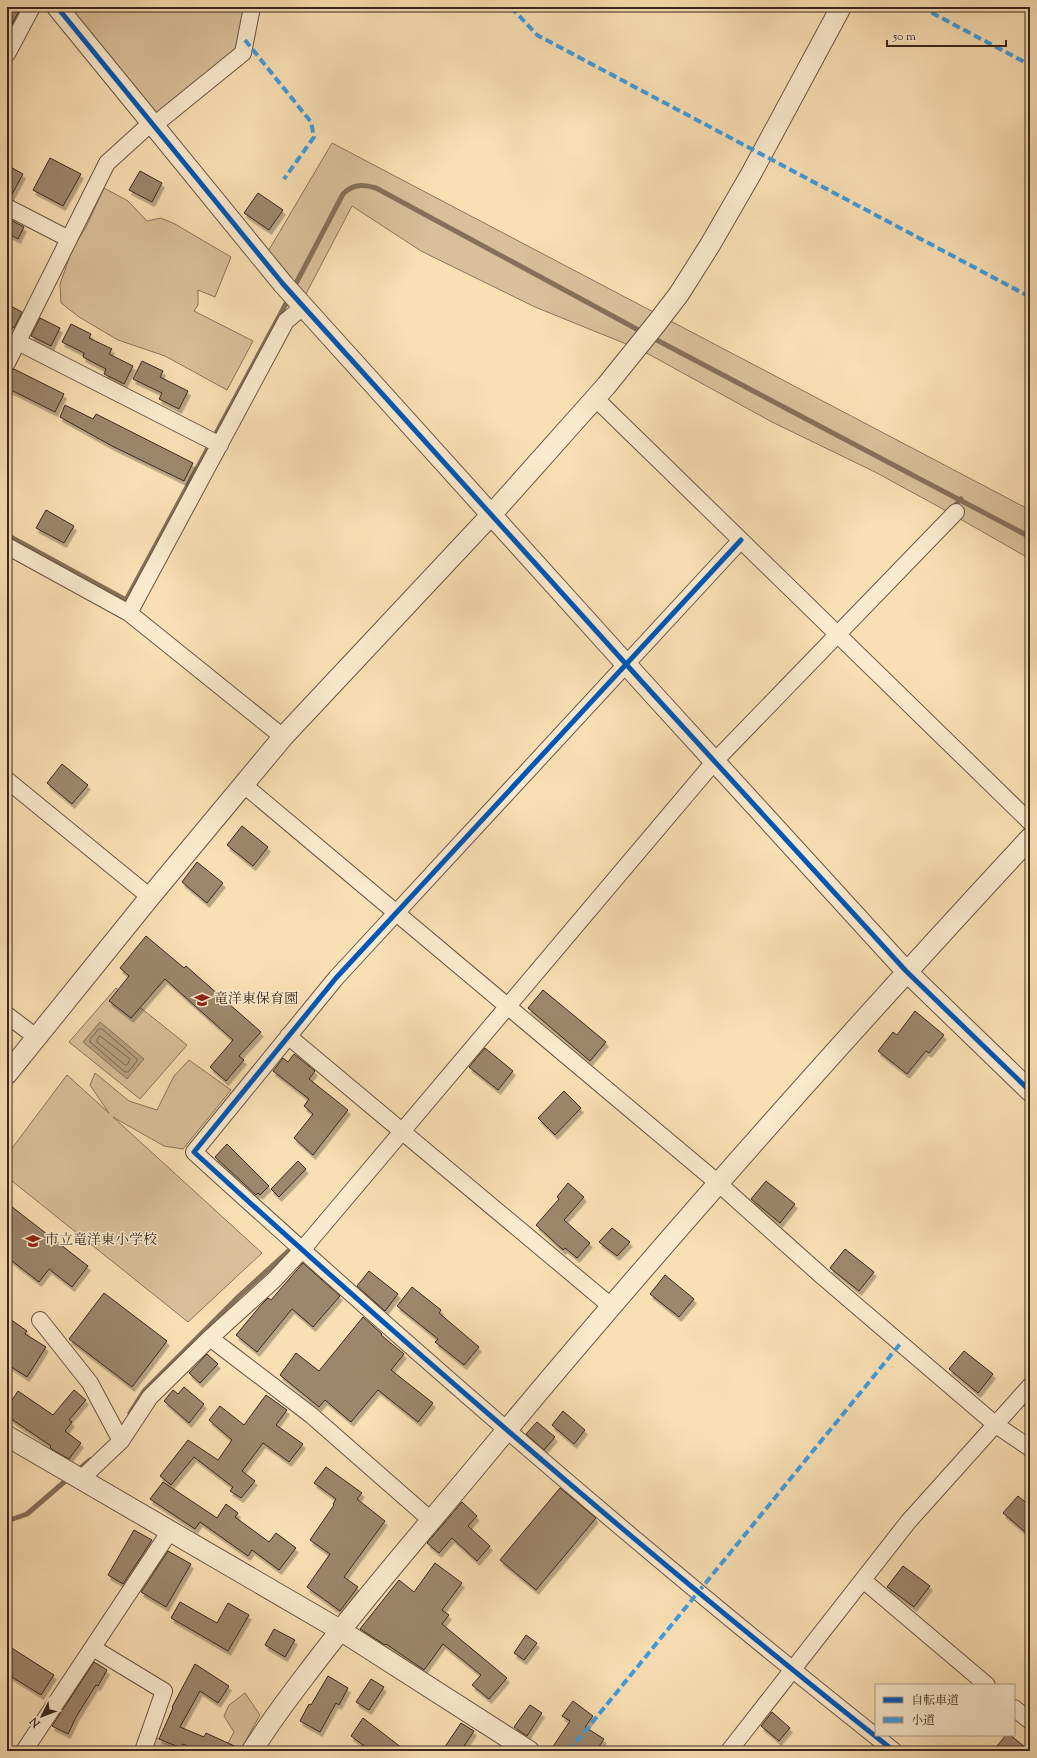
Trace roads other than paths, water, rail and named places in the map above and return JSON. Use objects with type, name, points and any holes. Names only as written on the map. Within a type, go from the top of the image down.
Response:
[{"type":"street","points":[[7,54],[32,7]]},
{"type":"street","points":[[57,7],[303,307],[906,972],[1030,1091]]},
{"type":"street","points":[[7,363],[107,162],[152,124],[243,53],[252,7]]},
{"type":"street","points":[[7,1074],[150,897],[283,738],[492,514],[595,398],[674,300],[710,245],[751,174],[841,7]]},
{"type":"street","points":[[7,207],[69,239]]},
{"type":"street","points":[[129,612],[286,321],[303,307]]},
{"type":"street","points":[[18,342],[220,445]]},
{"type":"street","points":[[595,398],[1030,822]]},
{"type":"street","points":[[81,1479],[121,1441],[150,1397],[210,1338],[274,1280],[302,1250],[714,762],[956,512]]},
{"type":"street","points":[[741,540],[336,978],[194,1152],[302,1250],[506,1430],[697,1592],[875,1736]]},
{"type":"street","points":[[7,546],[129,612],[283,738]]},
{"type":"street","points":[[7,780],[150,897]]},
{"type":"street","points":[[244,785],[718,1183],[823,1277],[996,1425],[1030,1448]]},
{"type":"street","points":[[252,1751],[266,1727],[340,1630],[506,1430],[718,1183],[906,972],[1030,838]]},
{"type":"street","points":[[7,1015],[36,1037]]},
{"type":"street","points":[[288,1036],[612,1307]]},
{"type":"street","points":[[40,1320],[90,1383],[121,1441]]},
{"type":"street","points":[[210,1338],[311,1415],[432,1521]]},
{"type":"street","points":[[729,1751],[908,1522],[1030,1386]]},
{"type":"street","points":[[7,1436],[340,1630],[529,1751]]},
{"type":"street","points":[[28,1750],[170,1531]]},
{"type":"street","points":[[864,1580],[986,1684]]},
{"type":"street","points":[[93,1648],[164,1691],[143,1751]]},
{"type":"street","points":[[1015,1709],[1030,1721]]},
{"type":"street","points":[[875,1736],[894,1751]]},
{"type":"water","points":[[100,1022],[144,1059],[127,1079],[83,1042]]},
{"type":"waterway","points":[[293,289],[343,194],[351,188],[367,186],[376,188],[644,333]]},
{"type":"waterway","points":[[7,535],[126,600],[289,298]]},
{"type":"waterway","points":[[651,337],[1030,537]]},
{"type":"waterway","points":[[952,509],[961,499]]},
{"type":"waterway","points":[[130,1413],[144,1391],[238,1297],[295,1245]]},
{"type":"waterway","points":[[76,1472],[90,1460]]},
{"type":"waterway","points":[[7,1521],[27,1514],[70,1477]]},
{"type":"place","name":"竜洋東保育園","points":[[202,1000]]},
{"type":"place","name":"市立竜洋東小学校","points":[[33,1241]]}]
